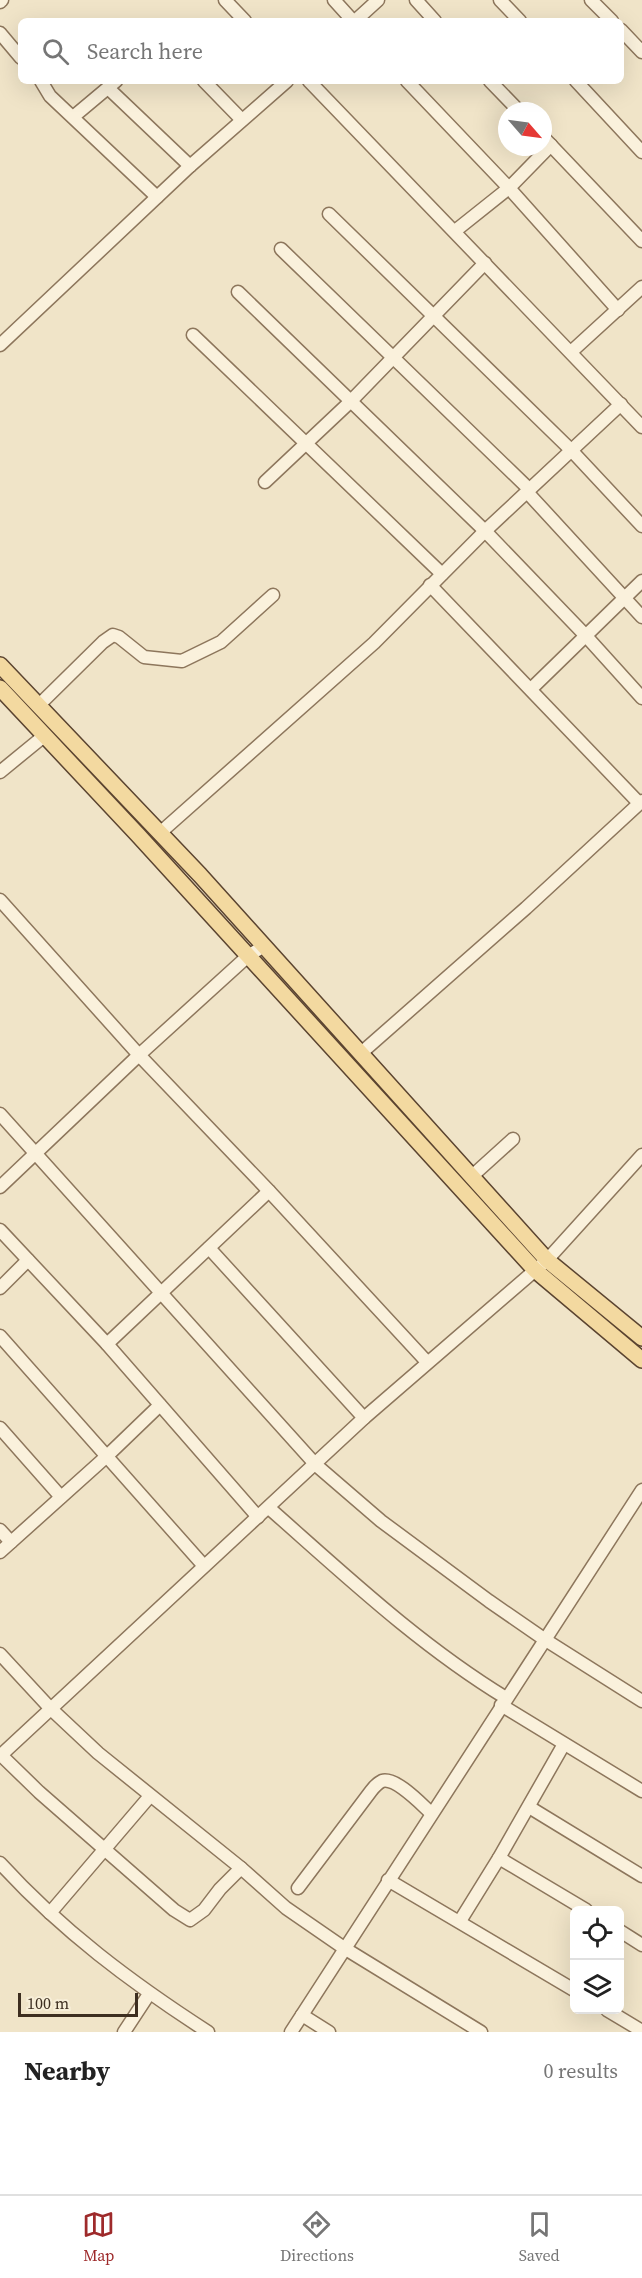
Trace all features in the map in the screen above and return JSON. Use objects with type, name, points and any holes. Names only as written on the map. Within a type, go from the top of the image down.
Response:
[{"type":"main road","points":[[0,665],[161,832],[547,1260],[642,1338]]},
{"type":"main road","points":[[0,688],[535,1270],[642,1360]]},
{"type":"street","points":[[225,0],[242,18]]},
{"type":"street","points":[[334,0],[351,18]]},
{"type":"street","points":[[357,18],[378,0]]},
{"type":"street","points":[[416,0],[432,18]]},
{"type":"street","points":[[500,0],[517,18]]},
{"type":"street","points":[[591,0],[609,18]]},
{"type":"street","points":[[0,33],[18,54]]},
{"type":"street","points":[[624,33],[642,51]]},
{"type":"street","points":[[43,84],[51,96],[157,197]]},
{"type":"street","points":[[73,117],[112,84],[190,166]]},
{"type":"street","points":[[207,84],[242,120]]},
{"type":"street","points":[[0,345],[190,166],[284,84]]},
{"type":"street","points":[[312,84],[642,427]]},
{"type":"street","points":[[410,84],[509,188],[618,310]]},
{"type":"street","points":[[493,84],[510,102]]},
{"type":"street","points":[[579,84],[642,152]]},
{"type":"street","points":[[552,146],[642,241]]},
{"type":"street","points":[[455,231],[509,188],[535,156]]},
{"type":"street","points":[[329,214],[571,450],[642,526]]},
{"type":"street","points":[[281,249],[528,491],[642,616]]},
{"type":"street","points":[[265,482],[350,402],[485,263]]},
{"type":"street","points":[[571,352],[642,287]]},
{"type":"street","points":[[238,292],[485,531],[642,698]]},
{"type":"street","points":[[193,335],[442,574]]},
{"type":"street","points":[[161,832],[374,643],[485,531],[621,404]]},
{"type":"street","points":[[531,689],[642,581]]},
{"type":"street","points":[[360,1054],[526,908],[641,802],[430,585]]},
{"type":"street","points":[[38,706],[103,642],[114,635],[144,657],[182,661],[221,642],[273,595]]},
{"type":"street","points":[[0,772],[44,736]]},
{"type":"street","points":[[0,900],[139,1055],[428,1362]]},
{"type":"street","points":[[0,1187],[139,1055],[248,956],[264,946]]},
{"type":"street","points":[[0,1114],[316,1465],[381,1521],[544,1639],[642,1701]]},
{"type":"street","points":[[471,1177],[513,1139]]},
{"type":"street","points":[[241,1868],[220,1889],[204,1910],[190,1920],[174,1910],[39,1792],[1,1755],[364,1418],[547,1260],[642,1155]]},
{"type":"street","points":[[107,1344],[269,1191]]},
{"type":"street","points":[[0,1230],[107,1344],[258,1517]]},
{"type":"street","points":[[209,1248],[364,1418]]},
{"type":"street","points":[[0,1288],[28,1260]]},
{"type":"street","points":[[0,1336],[204,1566]]},
{"type":"street","points":[[0,1552],[160,1405]]},
{"type":"street","points":[[0,1428],[61,1497]]},
{"type":"street","points":[[291,2032],[642,1490]]},
{"type":"street","points":[[269,1508],[412,1632],[480,1682],[503,1702],[564,1744],[642,1791]]},
{"type":"street","points":[[0,1530],[11,1542]]},
{"type":"street","points":[[0,1654],[50,1708],[98,1754],[241,1868],[286,1908],[466,2028],[481,2032]]},
{"type":"street","points":[[460,1921],[500,1858],[564,1744]]},
{"type":"street","points":[[298,1888],[380,1782],[390,1780],[399,1785],[431,1813]]},
{"type":"street","points":[[50,1912],[150,1796]]},
{"type":"street","points":[[528,1807],[642,1876]]},
{"type":"street","points":[[500,1858],[578,1906]]},
{"type":"street","points":[[0,1863],[87,1947],[149,1994],[208,2032]]},
{"type":"street","points":[[388,1880],[570,1988]]},
{"type":"street","points":[[624,1933],[642,1944]]},
{"type":"street","points":[[124,2032],[149,1994]]},
{"type":"street","points":[[614,2014],[642,2031]]},
{"type":"street","points":[[302,2015],[329,2032]]}]
